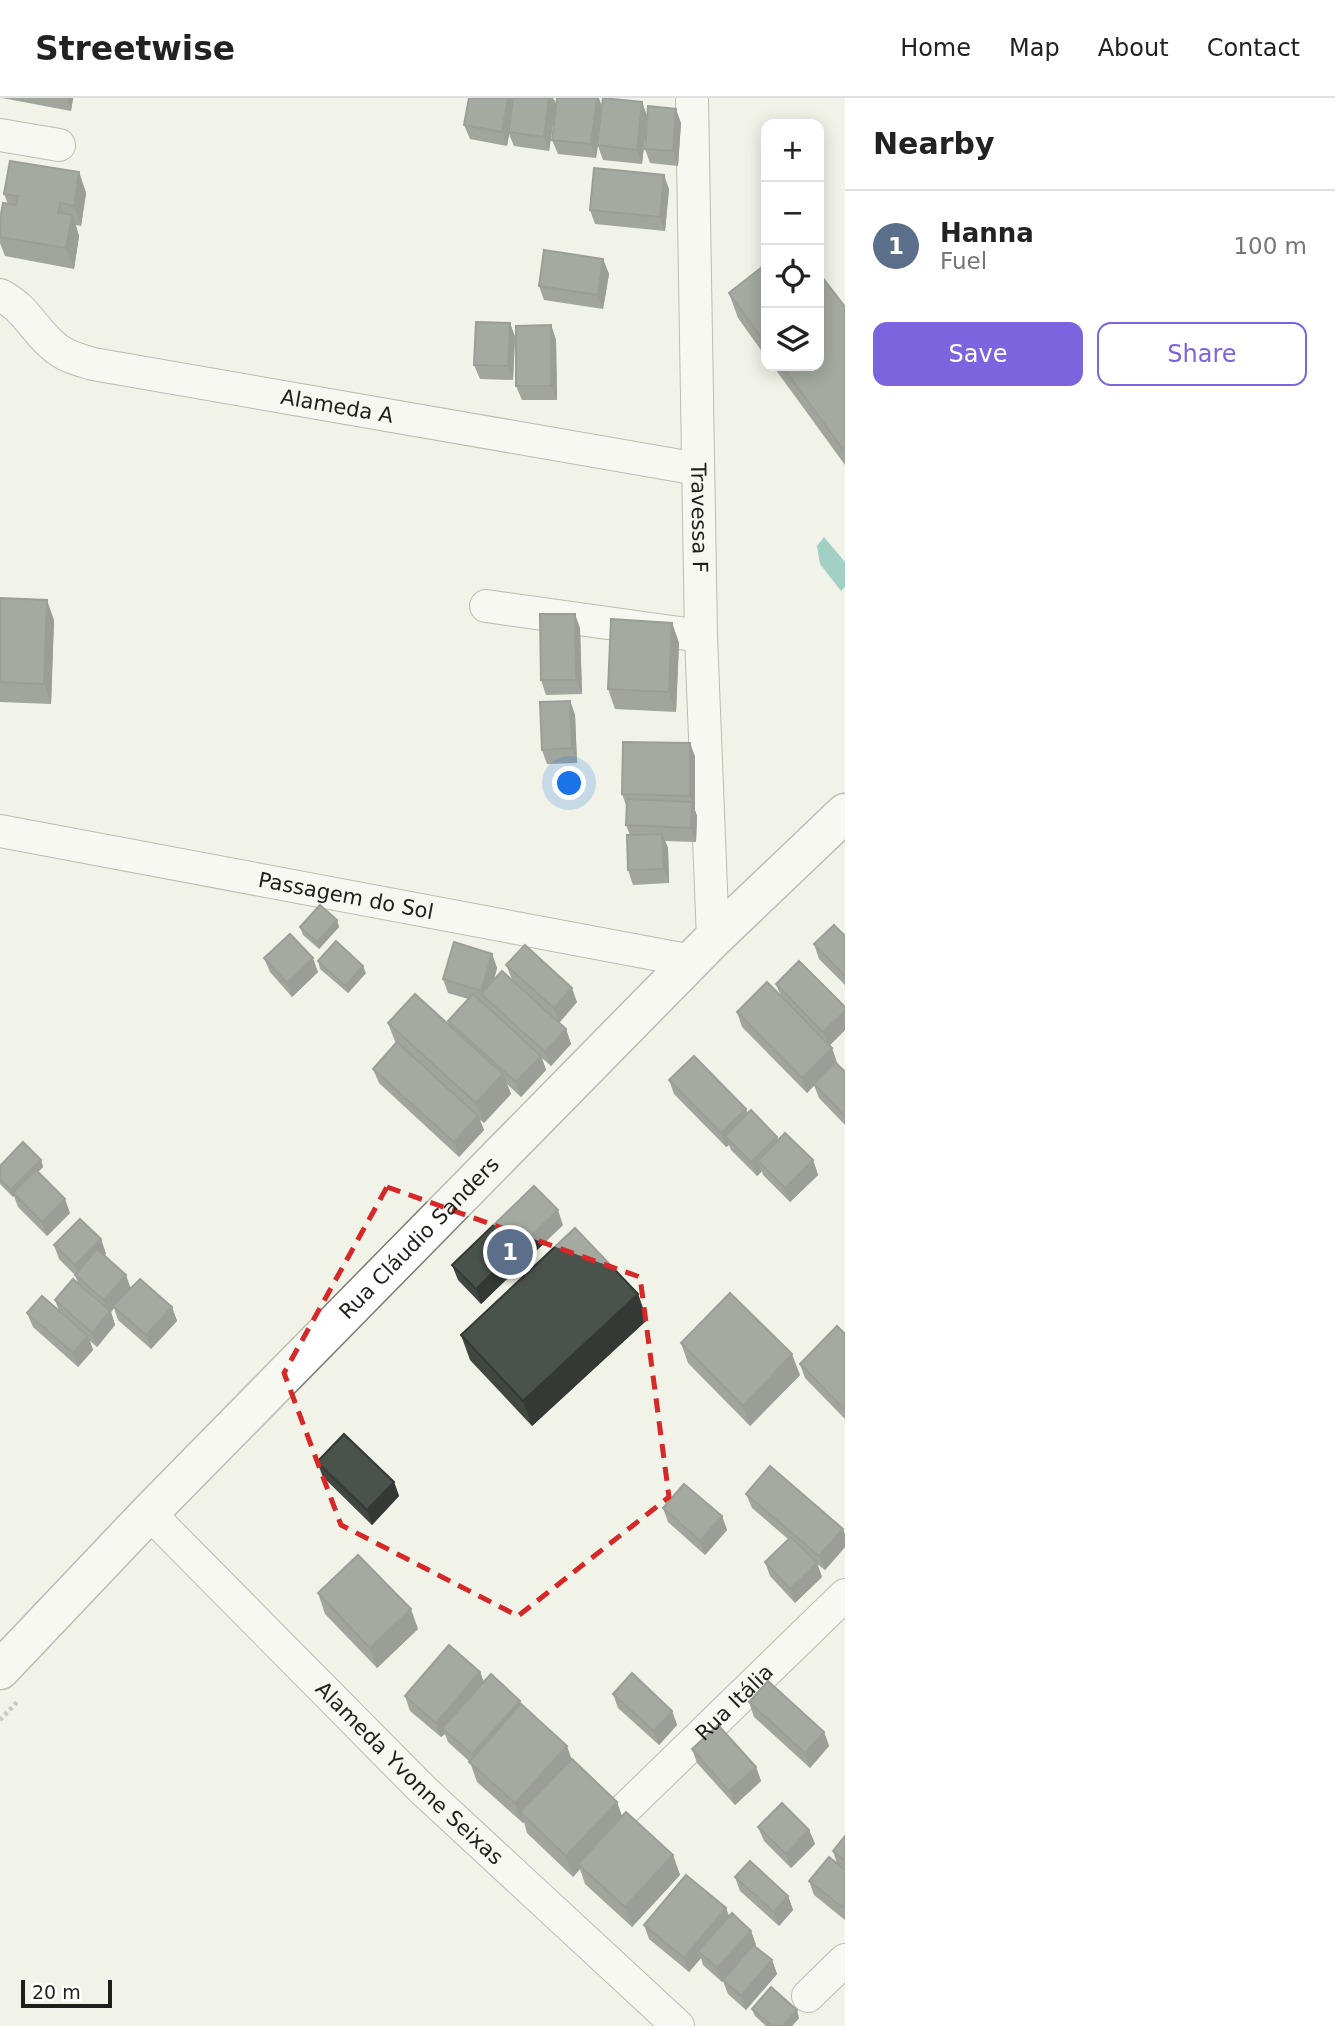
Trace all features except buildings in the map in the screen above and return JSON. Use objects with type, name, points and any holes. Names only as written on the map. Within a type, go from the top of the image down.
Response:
[{"type":"main road","name":"Rua Cláudio Sanders","points":[[0,1670],[149,1513],[703,950],[845,814]]},
{"type":"street","name":"Travessa F","points":[[692,98],[703,950]]},
{"type":"street","points":[[0,135],[59,145]]},
{"type":"street","name":"Alameda A","points":[[0,295],[22,309],[56,348],[71,357],[93,364],[698,469]]},
{"type":"street","points":[[486,606],[701,636]]},
{"type":"street","name":"Passagem do Sol","points":[[0,831],[703,950]]},
{"type":"street","name":"Alameda Yvonne Seixas","points":[[149,1513],[422,1789],[678,2026]]},
{"type":"street","name":"Rua Itália","points":[[624,1810],[841,1607]]},
{"type":"street","points":[[808,1996],[845,1960]]},
{"type":"highlighted area","points":[[387,1187],[640,1277],[669,1497],[518,1616],[341,1525],[284,1373]]},
{"type":"water","points":[[824,537],[845,562],[845,587],[841,591],[820,564],[817,546]]},
{"type":"place","name":"Hanna","points":[[510,1252]]}]
